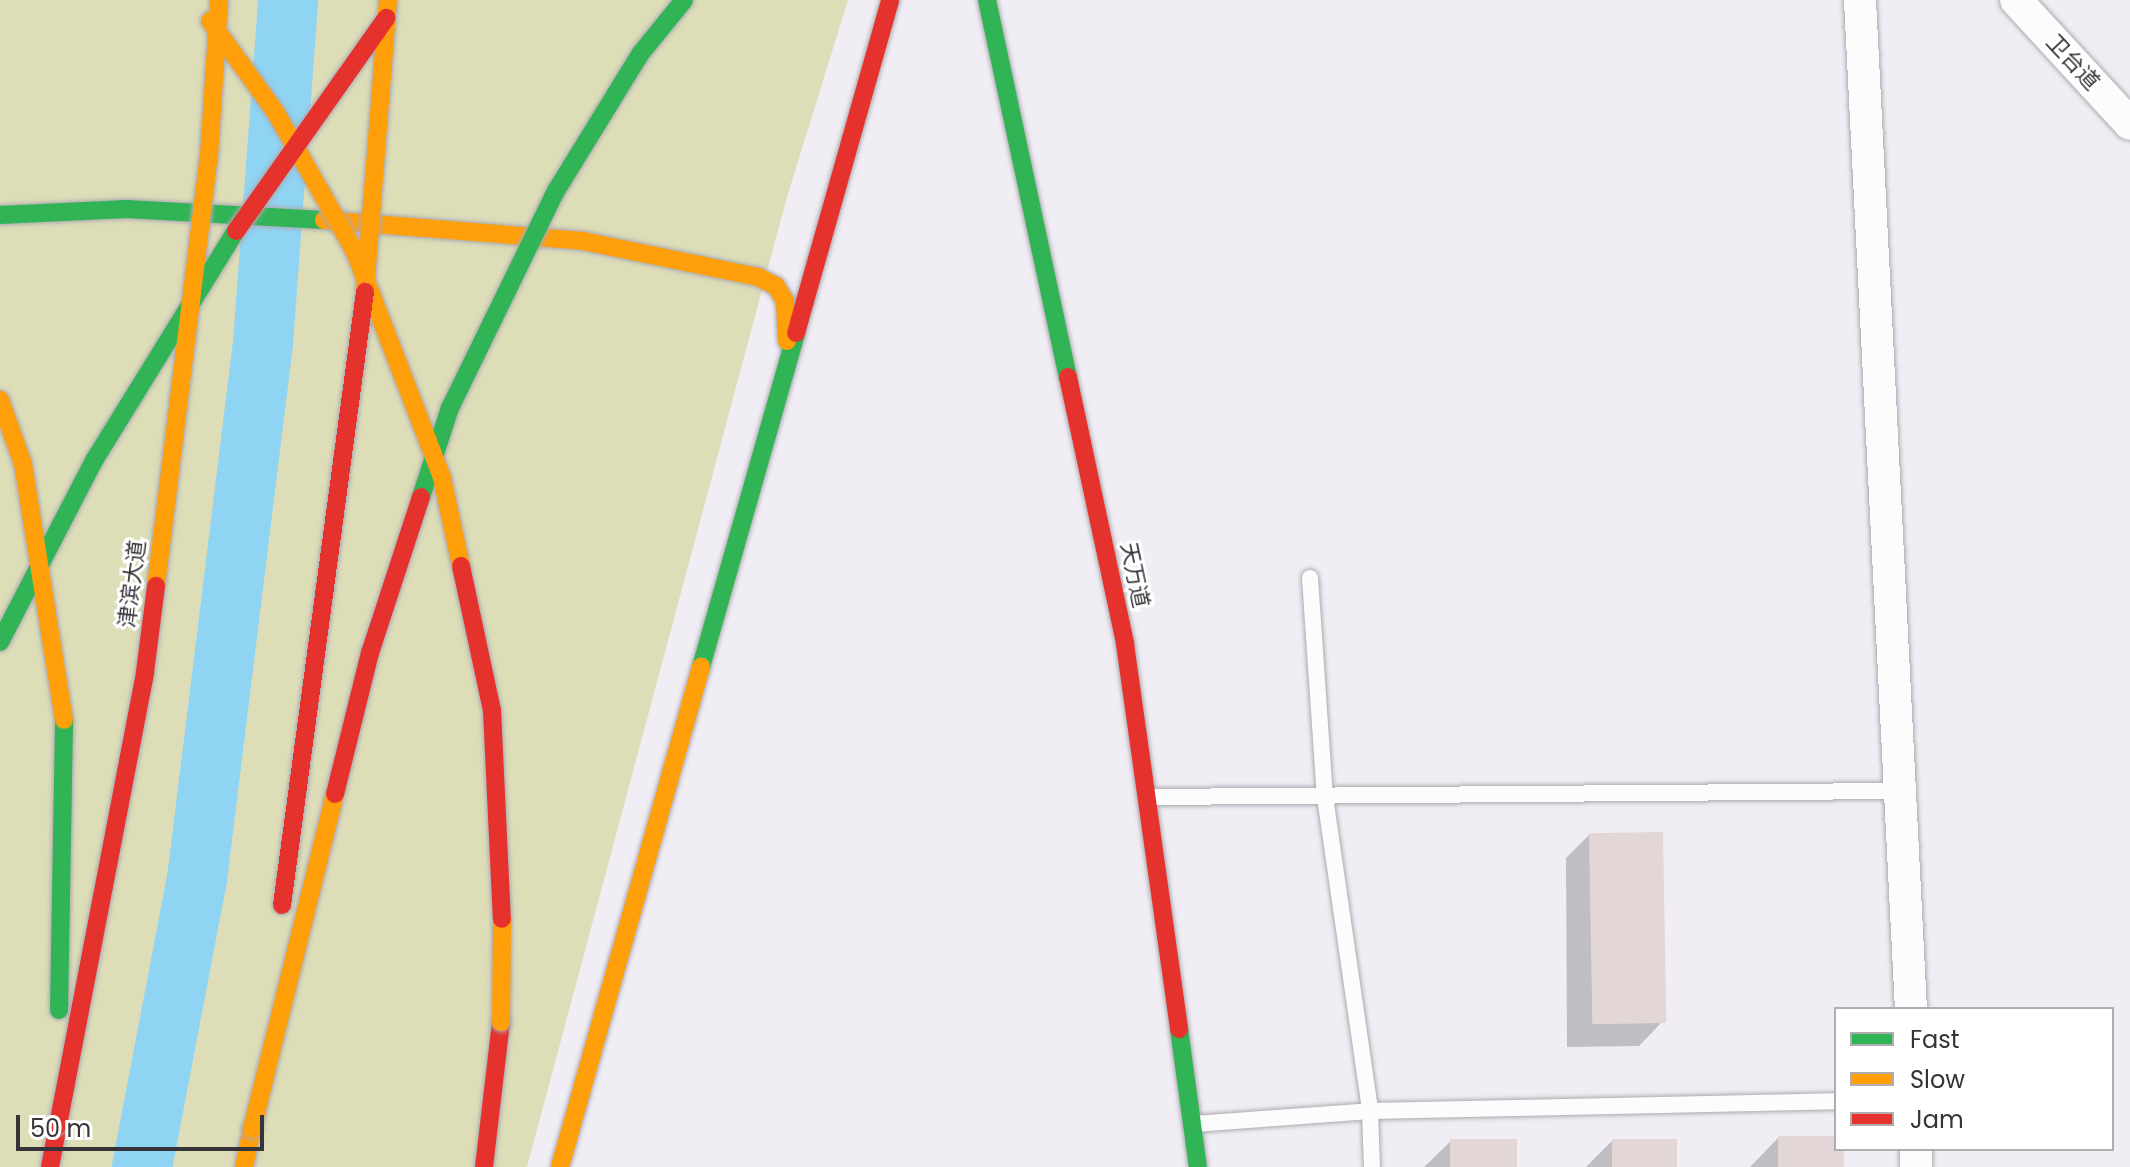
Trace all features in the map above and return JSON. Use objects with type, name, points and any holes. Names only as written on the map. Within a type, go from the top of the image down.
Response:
[{"type":"main road","name":"津滨大道","points":[[50,1167],[145,672],[209,156],[219,0]]},
{"type":"main road","points":[[252,1129],[367,279],[388,0]]},
{"type":"main road","points":[[0,642],[95,459],[161,345],[275,171],[400,0]]},
{"type":"main road","points":[[244,1167],[370,653],[450,408],[556,191],[641,53],[684,0]]},
{"type":"main road","points":[[560,1167],[786,356],[890,0]]},
{"type":"main road","name":"天万道","points":[[987,0],[1125,644],[1198,1167]]},
{"type":"main road","points":[[200,8],[276,113],[355,252],[415,400],[462,554],[492,710],[503,881],[501,1022],[484,1167]]},
{"type":"main road","points":[[0,215],[89,209],[219,222]]},
{"type":"main road","points":[[0,227],[68,222],[219,222],[583,241],[747,273],[776,286],[787,315],[786,356]]},
{"type":"main road","points":[[776,286],[800,268],[822,237]]},
{"type":"main road","points":[[0,400],[23,464],[63,707],[66,774],[58,1125]]},
{"type":"street","points":[[1860,0],[1911,1007]]},
{"type":"street","name":"卫台道","points":[[2016,0],[2130,124]]},
{"type":"lane","points":[[1310,578],[1325,797],[1370,1111],[1372,1167]]},
{"type":"lane","points":[[1148,797],[1899,791]]},
{"type":"lane","points":[[1192,1124],[1370,1111],[1834,1101]]},
{"type":"green space","points":[[0,0],[848,0],[787,197],[527,1167],[0,1167]]},
{"type":"building","points":[[1663,832],[1666,1023],[1592,1024],[1589,833]]},
{"type":"building","points":[[1778,1136],[1834,1136],[1834,1151],[1844,1151],[1844,1167],[1778,1167]]},
{"type":"building","points":[[1450,1139],[1517,1139],[1517,1167],[1450,1167]]},
{"type":"building","points":[[1612,1139],[1677,1139],[1677,1167],[1612,1167]]},
{"type":"waterway","points":[[142,1167],[197,879],[263,343],[288,0]]},
{"type":"traffic: fast","points":[[421,497],[450,408],[556,191],[641,53],[684,0]]},
{"type":"traffic: fast","points":[[987,0],[1068,377]]},
{"type":"traffic: fast","points":[[0,215],[127,209],[324,220]]},
{"type":"traffic: fast","points":[[0,642],[95,459],[236,231]]},
{"type":"traffic: fast","points":[[701,667],[796,333]]},
{"type":"traffic: fast","points":[[59,1010],[64,720]]},
{"type":"traffic: fast","points":[[1179,1029],[1198,1167]]},
{"type":"traffic: slow","points":[[156,586],[209,156],[219,0]]},
{"type":"traffic: slow","points":[[365,292],[388,0]]},
{"type":"traffic: slow","points":[[210,21],[276,113],[355,252],[442,478],[461,566]]},
{"type":"traffic: slow","points":[[324,220],[583,241],[758,277],[776,286],[785,301],[787,341]]},
{"type":"traffic: slow","points":[[0,400],[23,464],[64,720]]},
{"type":"traffic: slow","points":[[560,1167],[701,667]]},
{"type":"traffic: slow","points":[[252,1129],[335,794]]},
{"type":"traffic: slow","points":[[501,1022],[502,919]]},
{"type":"traffic: slow","points":[[244,1167],[252,1129]]},
{"type":"traffic: jam","points":[[796,333],[890,0]]},
{"type":"traffic: jam","points":[[236,231],[386,18]]},
{"type":"traffic: jam","points":[[282,905],[365,292]]},
{"type":"traffic: jam","points":[[1068,377],[1125,644],[1179,1029]]},
{"type":"traffic: jam","points":[[335,794],[370,653],[421,497]]},
{"type":"traffic: jam","points":[[461,566],[492,710],[502,919]]},
{"type":"traffic: jam","points":[[58,1125],[145,672],[156,586]]},
{"type":"traffic: jam","points":[[484,1167],[501,1022]]},
{"type":"traffic: jam","points":[[50,1167],[58,1125]]}]
